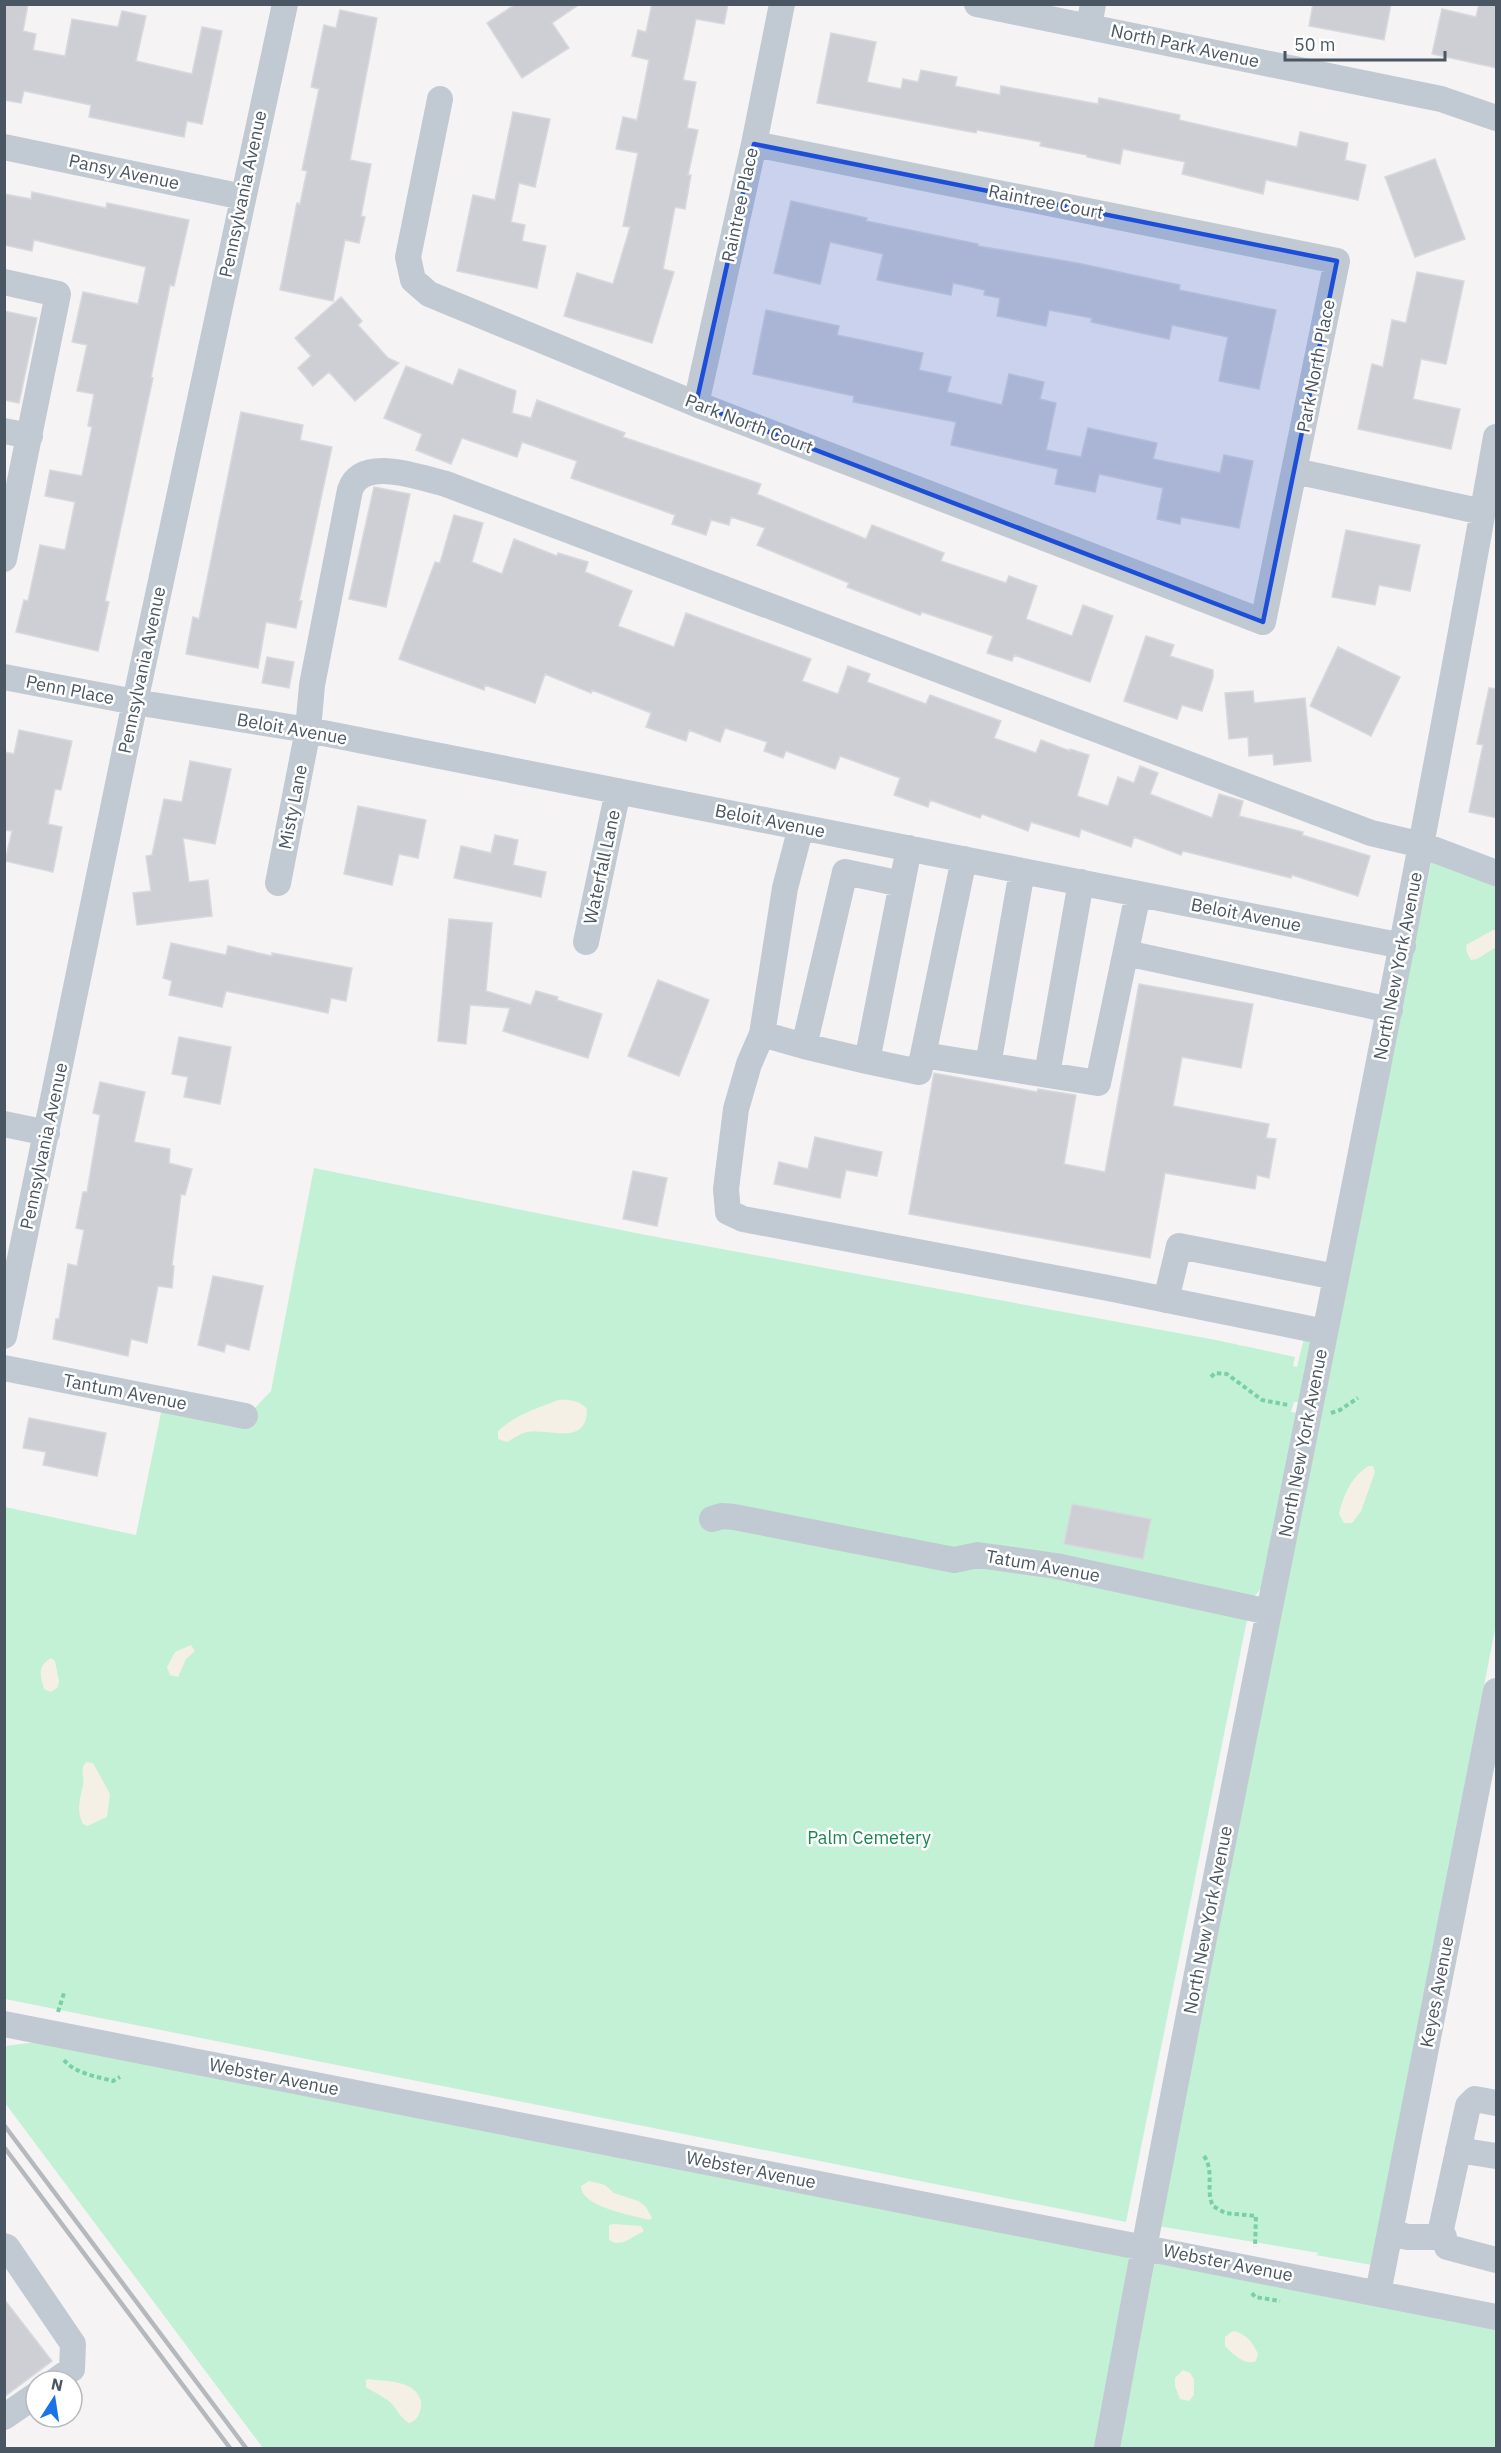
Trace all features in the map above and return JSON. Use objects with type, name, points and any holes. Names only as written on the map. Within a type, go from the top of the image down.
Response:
[{"type":"street","name":"Pennsylvania Avenue","points":[[4,1336],[135,702],[285,4]]},
{"type":"street","name":"Raintree Place","points":[[696,404],[754,144],[782,4]]},
{"type":"street","name":"North Park Avenue","points":[[977,4],[1091,16],[1440,99],[1497,118]]},
{"type":"street","name":"Park North Court","points":[[440,99],[408,257],[413,280],[429,294],[696,404],[1263,622]]},
{"type":"street","name":"Raintree Court","points":[[754,144],[1337,261]]},
{"type":"street","name":"Pansy Avenue","points":[[4,147],[243,197]]},
{"type":"street","name":"Park North Place","points":[[1263,622],[1337,261]]},
{"type":"street","points":[[4,282],[58,294],[4,559]]},
{"type":"street","points":[[4,431],[30,436]]},
{"type":"street","name":"North New York Avenue","points":[[1107,2448],[1143,2246],[1403,946],[1497,437]]},
{"type":"street","name":"Misty Lane","points":[[278,883],[308,730],[312,685],[350,490],[352,482],[361,474],[375,470],[446,484],[1371,832],[1422,845]]},
{"type":"street","points":[[1295,471],[1483,512]]},
{"type":"street","name":"Penn Place","points":[[4,677],[135,702]]},
{"type":"street","name":"Beloit Avenue","points":[[135,702],[308,730],[1403,946]]},
{"type":"street","name":"Waterfall Lane","points":[[586,942],[618,791]]},
{"type":"street","points":[[801,827],[785,888],[762,1034],[749,1064],[736,1109],[726,1190],[728,1212],[743,1219],[1325,1332]]},
{"type":"street","points":[[1422,845],[1497,873]]},
{"type":"street","points":[[867,1061],[909,848]]},
{"type":"street","points":[[762,1034],[804,1046],[920,1072],[964,859]]},
{"type":"street","points":[[988,1065],[1022,871]]},
{"type":"street","points":[[804,1046],[845,872],[902,884]]},
{"type":"street","points":[[1047,1074],[1081,882]]},
{"type":"street","points":[[923,1055],[1098,1083],[1138,894]]},
{"type":"street","points":[[1126,953],[1390,1010]]},
{"type":"street","points":[[4,1124],[47,1133]]},
{"type":"street","points":[[1166,1300],[1179,1246],[1336,1277]]},
{"type":"street","name":"Tantum Avenue","points":[[4,1368],[245,1416]]},
{"type":"street","name":"Tatum Avenue","points":[[711,1519],[722,1516],[735,1517],[954,1560],[978,1554],[1056,1566],[1269,1612]]},
{"type":"street","name":"Keyes Avenue","points":[[1378,2293],[1497,1691]]},
{"type":"street","name":"Webster Avenue","points":[[4,2024],[1497,2317]]},
{"type":"street","points":[[1497,2103],[1475,2099],[1468,2106],[1441,2229],[1447,2247],[1497,2260]]},
{"type":"street","points":[[1458,2150],[1497,2156]]},
{"type":"street","points":[[1390,2231],[1407,2237],[1444,2238]]},
{"type":"street","points":[[4,2246],[7,2247],[73,2344],[65,2369]]},
{"type":"street","points":[[4,2417],[24,2403]]},
{"type":"path","points":[[1210,1377],[1215,1373],[1227,1374],[1262,1400],[1334,1413],[1358,1398]]},
{"type":"path","points":[[1204,2156],[1210,2168],[1209,2194],[1213,2206],[1225,2213],[1256,2216],[1252,2294],[1255,2297],[1280,2301]]},
{"type":"highlighted area","points":[[754,144],[1337,261],[1263,622],[696,404]]},
{"type":"green space","points":[[1433,855],[1496,878],[1496,1624],[1372,2265],[1316,2255],[1319,2253],[1158,2226],[1150,2222]]},
{"type":"green space","name":"Palm Cemetery","points":[[314,1168],[646,1235],[1216,1340],[1295,1357],[1293,1366],[1297,1367],[1304,1339],[1311,1343],[1299,1402],[1294,1402],[1291,1412],[1298,1413],[1261,1589],[1251,1600],[1126,2222],[5,1999],[5,1507],[136,1535],[162,1408],[255,1408],[271,1391]]},
{"type":"green space","points":[[37,2042],[1130,2257],[1095,2448],[263,2448],[5,2103],[5,2046]]},
{"type":"green space","points":[[1155,2261],[1496,2328],[1496,2448],[1119,2448]]},
{"type":"sand","points":[[1496,930],[1496,947],[1477,959],[1471,960],[1466,945]]},
{"type":"sand","points":[[558,1400],[574,1401],[587,1409],[581,1428],[575,1432],[566,1433],[528,1432],[507,1442],[498,1439],[498,1431],[512,1420]]},
{"type":"sand","points":[[1369,1466],[1373,1466],[1375,1472],[1361,1511],[1352,1523],[1344,1523],[1339,1514],[1346,1493],[1353,1480]]},
{"type":"sand","points":[[191,1645],[195,1651],[186,1659],[178,1677],[170,1675],[167,1667],[175,1652]]},
{"type":"sand","points":[[51,1658],[55,1661],[59,1681],[58,1687],[51,1692],[44,1689],[41,1669]]},
{"type":"sand","points":[[86,1762],[93,1763],[110,1794],[107,1817],[87,1826],[83,1824],[79,1810],[83,1768]]},
{"type":"sand","points":[[589,2181],[605,2185],[614,2193],[638,2201],[646,2207],[652,2218],[649,2220],[598,2205],[583,2193],[581,2186]]},
{"type":"sand","points":[[609,2225],[641,2226],[644,2231],[624,2242],[615,2243],[609,2240]]},
{"type":"sand","points":[[1233,2331],[1245,2336],[1251,2342],[1258,2354],[1256,2361],[1243,2361],[1225,2346],[1225,2337]]},
{"type":"sand","points":[[1183,2370],[1190,2373],[1194,2379],[1194,2395],[1189,2401],[1180,2399],[1175,2386],[1175,2378]]},
{"type":"sand","points":[[368,2379],[399,2383],[412,2389],[421,2401],[417,2418],[409,2423],[406,2421],[390,2402],[366,2387]]},
{"type":"building","points":[[4,4],[28,4],[23,31],[36,34],[33,50],[65,56],[72,19],[118,27],[122,11],[146,16],[136,61],[192,74],[202,27],[222,31],[202,124],[187,121],[184,137],[89,117],[91,105],[24,91],[21,103],[4,100]]},
{"type":"building","points":[[516,4],[580,4],[552,23],[569,48],[522,78],[487,23]]},
{"type":"building","points":[[652,4],[728,4],[724,24],[696,19],[683,80],[696,82],[687,128],[698,130],[688,175],[691,175],[685,209],[675,207],[663,269],[674,272],[652,343],[564,316],[577,273],[613,284],[630,227],[623,226],[638,153],[616,149],[623,117],[637,120],[649,60],[632,56],[638,30],[646,32]]},
{"type":"building","points":[[1313,4],[1391,4],[1384,40],[1309,26]]},
{"type":"building","points":[[1479,4],[1497,4],[1497,68],[1432,54],[1442,9],[1476,17]]},
{"type":"building","points":[[340,10],[377,18],[350,160],[371,164],[361,216],[365,217],[359,243],[345,240],[333,301],[280,290],[297,203],[300,204],[307,171],[302,170],[319,89],[311,87],[324,25],[336,28]]},
{"type":"building","points":[[831,33],[876,42],[867,82],[901,89],[903,79],[918,82],[921,70],[957,77],[955,86],[1000,95],[1001,86],[1098,104],[1099,98],[1180,115],[1179,120],[1297,147],[1300,132],[1348,143],[1345,160],[1366,165],[1358,200],[1266,180],[1263,194],[1182,174],[1185,162],[1123,149],[1120,164],[1040,146],[1041,142],[977,130],[976,133],[817,103]]},
{"type":"building","points":[[513,112],[550,119],[535,187],[519,183],[511,222],[525,225],[522,241],[546,246],[537,288],[457,271],[473,195],[495,200]]},
{"type":"building","points":[[1435,159],[1465,239],[1415,257],[1385,177]]},
{"type":"building","points":[[32,192],[106,208],[107,203],[189,220],[174,286],[170,285],[151,377],[153,378],[105,601],[109,602],[98,651],[16,632],[24,600],[28,601],[40,545],[65,550],[75,502],[45,496],[50,470],[82,476],[92,427],[88,426],[94,394],[77,391],[87,345],[72,342],[83,292],[138,304],[146,267],[34,240],[32,251],[4,245],[4,194],[31,199]]},
{"type":"building","points":[[791,201],[867,218],[866,221],[978,244],[978,246],[1077,263],[1180,285],[1179,290],[1276,310],[1259,389],[1219,381],[1228,337],[1172,325],[1169,339],[1091,322],[1092,318],[1049,310],[1046,326],[997,316],[1000,298],[984,295],[985,290],[953,283],[951,295],[877,280],[883,254],[830,242],[820,284],[774,273]]},
{"type":"building","points":[[1417,272],[1464,281],[1446,364],[1421,359],[1413,399],[1460,409],[1451,449],[1358,429],[1372,364],[1383,367],[1392,320],[1406,323]]},
{"type":"building","points":[[341,297],[362,321],[358,325],[388,358],[399,363],[355,401],[329,372],[313,386],[298,368],[311,356],[295,338]]},
{"type":"building","points":[[766,310],[839,326],[837,335],[923,353],[919,370],[951,377],[947,392],[1002,405],[1009,374],[1044,382],[1040,399],[1056,403],[1046,450],[1081,457],[1088,428],[1157,443],[1153,459],[1220,473],[1224,455],[1253,461],[1239,528],[1181,517],[1180,524],[1157,519],[1163,488],[1099,474],[1095,492],[1055,484],[1058,469],[951,445],[956,422],[853,402],[854,396],[753,374]]},
{"type":"building","points":[[4,311],[37,318],[19,403],[4,400]]},
{"type":"building","points":[[406,366],[453,385],[459,369],[516,391],[512,413],[531,418],[537,400],[625,433],[623,437],[761,484],[757,494],[866,539],[872,525],[944,553],[941,561],[1006,583],[1009,576],[1037,586],[1026,619],[1072,636],[1083,605],[1113,616],[1090,682],[1014,655],[1012,661],[987,653],[993,636],[922,612],[920,615],[847,587],[849,583],[757,545],[765,528],[731,517],[729,525],[711,520],[706,535],[672,524],[675,515],[571,478],[577,461],[522,442],[517,457],[462,438],[451,464],[416,450],[422,434],[384,418]]},
{"type":"building","points":[[241,412],[303,425],[300,440],[332,447],[299,601],[302,601],[296,628],[266,622],[258,668],[186,654],[193,617],[199,619]]},
{"type":"building","points":[[374,487],[410,494],[386,607],[349,599]]},
{"type":"building","points":[[454,515],[483,523],[472,562],[502,574],[514,539],[557,556],[558,553],[588,562],[585,572],[632,591],[618,626],[674,647],[686,613],[811,659],[802,681],[838,694],[848,666],[870,674],[867,682],[926,704],[930,695],[1001,721],[994,738],[1036,753],[1041,740],[1070,751],[1070,749],[1089,755],[1077,796],[1108,806],[1118,777],[1134,783],[1140,766],[1158,773],[1150,794],[1212,818],[1219,794],[1243,801],[1239,816],[1303,832],[1302,835],[1370,856],[1358,896],[1292,875],[1291,878],[1183,851],[1181,855],[1134,837],[1131,847],[1081,829],[1079,837],[1031,822],[1028,831],[982,814],[980,818],[930,800],[928,807],[894,795],[900,778],[840,756],[835,769],[786,751],[783,758],[764,751],[767,742],[725,728],[720,742],[689,730],[686,741],[646,727],[651,713],[592,690],[591,693],[545,674],[535,703],[485,685],[484,690],[399,659],[435,562],[440,563]]},
{"type":"building","points":[[1346,530],[1420,545],[1410,591],[1379,585],[1375,605],[1332,597]]},
{"type":"building","points":[[1146,636],[1174,645],[1170,656],[1213,670],[1213,677],[1202,711],[1182,705],[1177,719],[1124,701]]},
{"type":"building","points":[[1338,647],[1400,677],[1371,736],[1310,706]]},
{"type":"building","points":[[267,657],[294,662],[289,688],[262,683]]},
{"type":"building","points":[[1489,688],[1497,689],[1497,818],[1469,812],[1483,745],[1477,744]]},
{"type":"building","points":[[1253,691],[1254,703],[1305,698],[1311,761],[1274,765],[1273,754],[1249,756],[1248,737],[1229,739],[1225,693]]},
{"type":"building","points":[[19,730],[72,741],[61,790],[55,789],[48,824],[62,827],[53,872],[5,861],[12,831],[4,830],[4,752],[14,754]]},
{"type":"building","points":[[190,761],[231,769],[215,844],[183,838],[189,882],[208,880],[212,916],[137,925],[133,893],[151,891],[146,856],[152,855],[164,799],[182,802]]},
{"type":"building","points":[[358,806],[426,820],[418,858],[399,854],[392,885],[344,874]]},
{"type":"building","points":[[495,835],[518,840],[513,865],[546,872],[541,897],[454,878],[461,846],[491,853]]},
{"type":"building","points":[[449,919],[492,923],[486,991],[531,1005],[536,991],[602,1014],[588,1058],[503,1031],[510,1008],[470,1005],[466,1044],[438,1041]]},
{"type":"building","points":[[171,943],[226,955],[228,946],[272,956],[272,953],[352,968],[346,1001],[331,998],[328,1013],[226,991],[222,1007],[169,995],[172,981],[163,978]]},
{"type":"building","points":[[658,980],[709,1000],[679,1076],[628,1056]]},
{"type":"building","points":[[1139,984],[1253,1004],[1241,1068],[1182,1057],[1173,1106],[1269,1124],[1266,1138],[1276,1139],[1269,1178],[1257,1175],[1255,1189],[1165,1173],[1150,1258],[909,1214],[934,1073],[1037,1092],[1038,1089],[1076,1095],[1064,1164],[1105,1172]]},
{"type":"building","points":[[179,1037],[231,1047],[220,1104],[184,1097],[188,1077],[172,1074]]},
{"type":"building","points":[[100,1082],[145,1092],[134,1142],[170,1149],[169,1163],[192,1169],[185,1195],[181,1194],[172,1265],[174,1266],[172,1288],[158,1286],[147,1343],[131,1339],[128,1356],[53,1339],[56,1319],[59,1319],[68,1264],[77,1266],[84,1230],[76,1228],[83,1192],[87,1192],[100,1115],[93,1113]]},
{"type":"building","points":[[815,1137],[882,1152],[877,1176],[846,1170],[840,1198],[774,1184],[779,1162],[808,1169]]},
{"type":"building","points":[[633,1171],[667,1178],[657,1226],[623,1219]]},
{"type":"building","points":[[213,1276],[263,1286],[249,1350],[226,1344],[224,1352],[198,1345]]},
{"type":"building","points":[[29,1418],[106,1433],[97,1476],[43,1465],[46,1452],[23,1448]]},
{"type":"building","points":[[1072,1504],[1151,1519],[1143,1559],[1064,1544]]},
{"type":"building","points":[[4,2299],[52,2361],[41,2369],[24,2369],[24,2382],[4,2397]]},
{"type":"railway","points":[[4,2125],[246,2448]]},
{"type":"railway","points":[[4,2147],[230,2448]]}]
